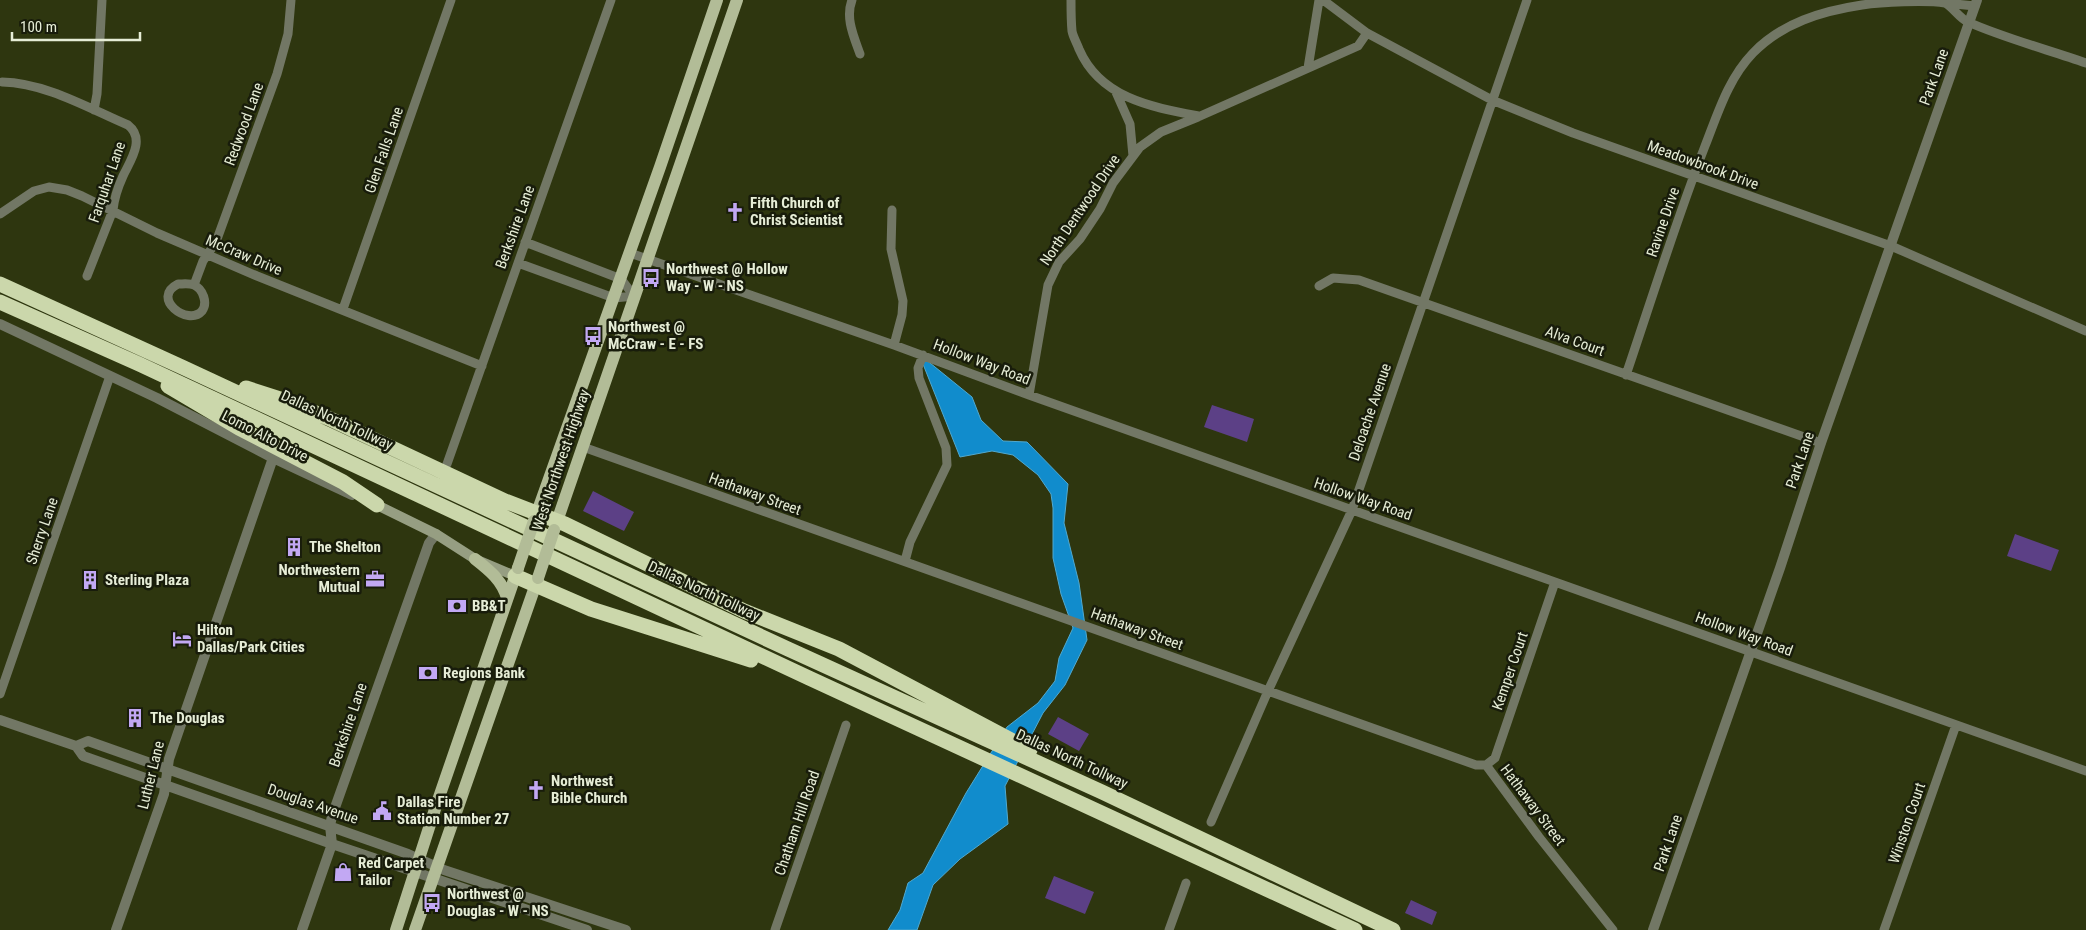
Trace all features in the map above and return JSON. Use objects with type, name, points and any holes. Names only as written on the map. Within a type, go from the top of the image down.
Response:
[{"type":"highway","name":"Dallas North Tollway","points":[[0,284],[788,649],[1102,792],[1393,930]]},
{"type":"highway","points":[[0,302],[139,364],[809,678],[1355,930]]},
{"type":"highway","points":[[139,364],[178,393],[274,447],[343,482],[377,505]]},
{"type":"highway","points":[[182,367],[309,410],[536,517],[711,596],[839,649],[1007,737],[1102,792]]},
{"type":"highway","points":[[516,572],[591,609],[809,678]]},
{"type":"main road","name":"West Northwest Highway","points":[[396,930],[507,598],[621,279],[717,0]]},
{"type":"main road","name":"West Northwest Highway","points":[[415,930],[737,0]]},
{"type":"main road","name":"Lomo Alto Drive","points":[[377,505],[436,534],[475,559],[516,572]]},
{"type":"main road","points":[[475,559],[495,575],[506,591],[507,598]]},
{"type":"main road","points":[[431,826],[448,832]]},
{"type":"street","points":[[94,110],[97,94],[102,0]]},
{"type":"street","name":"Redwood Lane","points":[[194,285],[203,261],[216,242],[277,74],[288,34],[291,0]]},
{"type":"street","name":"Glen Falls Lane","points":[[343,309],[451,0]]},
{"type":"street","name":"Berkshire Lane","points":[[447,464],[610,0]]},
{"type":"street","points":[[852,0],[849,7],[850,27],[860,54]]},
{"type":"street","points":[[1071,0],[1072,33],[1083,57],[1097,78],[1120,94],[1152,106],[1199,116]]},
{"type":"street","points":[[1308,68],[1321,0]]},
{"type":"street","name":"Meadowbrook Drive","points":[[1321,0],[1367,33],[1492,100],[1573,133],[1891,246],[2086,331]]},
{"type":"street","name":"Deloache Avenue","points":[[1211,822],[1268,691],[1352,510],[1527,0]]},
{"type":"street","name":"Ravine Drive","points":[[1626,374],[1694,176],[1734,77],[1754,51],[1777,33],[1794,23],[1819,14],[1855,6],[1891,0],[1976,3]]},
{"type":"street","points":[[1945,3],[1969,22],[2086,64]]},
{"type":"street","name":"Park Lane","points":[[1653,930],[1751,651],[1821,443],[1976,3]]},
{"type":"street","name":"North Dentwood Drive","points":[[1029,395],[1048,285],[1059,262],[1080,239],[1100,209],[1113,182],[1140,147],[1162,132],[1358,46],[1367,33]]},
{"type":"street","name":"Farquhar Lane","points":[[2,82],[24,83],[128,125],[135,133],[137,142],[130,165],[124,174],[116,195],[113,210],[88,276]]},
{"type":"street","points":[[1114,90],[1130,124],[1133,156]]},
{"type":"street","name":"McCraw Drive","points":[[0,214],[34,191],[49,187],[82,196],[157,233],[256,276],[343,309],[482,366]]},
{"type":"street","points":[[892,210],[891,249],[903,301],[902,315],[894,344]]},
{"type":"street","points":[[526,242],[621,279],[634,296]]},
{"type":"street","name":"Hollow Way Road","points":[[630,253],[894,344],[1029,395],[2086,770]]},
{"type":"street","points":[[518,263],[614,298],[634,296]]},
{"type":"street","name":"Alva Court","points":[[1319,286],[1333,278],[1344,277],[1359,280],[1821,443]]},
{"type":"street","name":"Lomo Alto Drive","points":[[0,324],[192,416],[273,458],[377,505]]},
{"type":"street","points":[[905,561],[910,542],[947,465],[946,448],[919,378],[918,368],[922,355]]},
{"type":"street","name":"Sherry Lane","points":[[0,694],[110,376]]},
{"type":"street","name":"Hathaway Street","points":[[583,447],[1476,765],[1486,765],[1539,837],[1613,930]]},
{"type":"street","name":"Luther Lane","points":[[116,930],[164,794],[167,769],[180,725],[273,458]]},
{"type":"street","name":"Berkshire Lane","points":[[302,930],[332,844],[330,826],[428,543],[436,534]]},
{"type":"street","name":"Kemper Court","points":[[1486,765],[1496,758],[1555,582]]},
{"type":"street","name":"Douglas Avenue","points":[[0,720],[76,746],[83,756],[332,844],[416,872],[435,872],[597,926],[626,930]]},
{"type":"street","name":"Chatham Hill Road","points":[[775,930],[846,725]]},
{"type":"street","name":"Winston Court","points":[[1884,930],[1956,725]]},
{"type":"street","name":"Douglas Avenue","points":[[76,746],[88,741],[330,826],[420,859],[435,872],[588,930]]},
{"type":"street","points":[[250,815],[256,800]]},
{"type":"street","points":[[270,821],[275,807]]},
{"type":"street","points":[[1169,930],[1186,883]]},
{"type":"shaded area","points":[[1212,405],[1254,419],[1247,442],[1204,427]]},
{"type":"shaded area","points":[[593,491],[634,512],[624,531],[583,511]]},
{"type":"shaded area","points":[[2015,534],[2059,550],[2051,571],[2007,556]]},
{"type":"shaded area","points":[[1058,717],[1089,734],[1079,751],[1048,734]]},
{"type":"shaded area","points":[[1054,876],[1094,892],[1085,914],[1045,898]]},
{"type":"shaded area","points":[[1411,900],[1437,912],[1432,925],[1405,913]]},
{"type":"water","points":[[919,354],[972,397],[981,420],[1003,441],[1027,442],[1068,484],[1064,523],[1079,583],[1087,640],[1065,685],[1043,713],[1005,786],[1008,824],[960,859],[933,885],[917,930],[888,930],[900,910],[908,883],[923,873],[966,793],[1007,727],[1038,703],[1055,681],[1059,658],[1073,628],[1061,594],[1053,558],[1053,508],[1051,494],[1038,475],[1013,455],[992,451],[960,457]]},
{"type":"place","name":"Fifth Church of Christ Scientist","points":[[735,212]]},
{"type":"place","name":"Northwest @ Hollow Way - W - NS","points":[[651,278]]},
{"type":"place","name":"Northwest @ McCraw - E - FS","points":[[593,336]]},
{"type":"place","name":"The Shelton","points":[[294,547]]},
{"type":"place","name":"Northwestern Mutual","points":[[375,579]]},
{"type":"place","name":"Sterling Plaza","points":[[90,580]]},
{"type":"place","name":"BB&T","points":[[457,606]]},
{"type":"place","name":"Hilton Dallas/Park Cities","points":[[182,639]]},
{"type":"place","name":"Regions Bank","points":[[428,673]]},
{"type":"place","name":"The Douglas","points":[[135,718]]},
{"type":"place","name":"Northwest Bible Church","points":[[536,790]]},
{"type":"place","name":"Dallas Fire Station Number 27","points":[[382,811]]},
{"type":"place","name":"Red Carpet Tailor","points":[[343,872]]},
{"type":"place","name":"Northwest @ Douglas - W - NS","points":[[432,903]]}]
